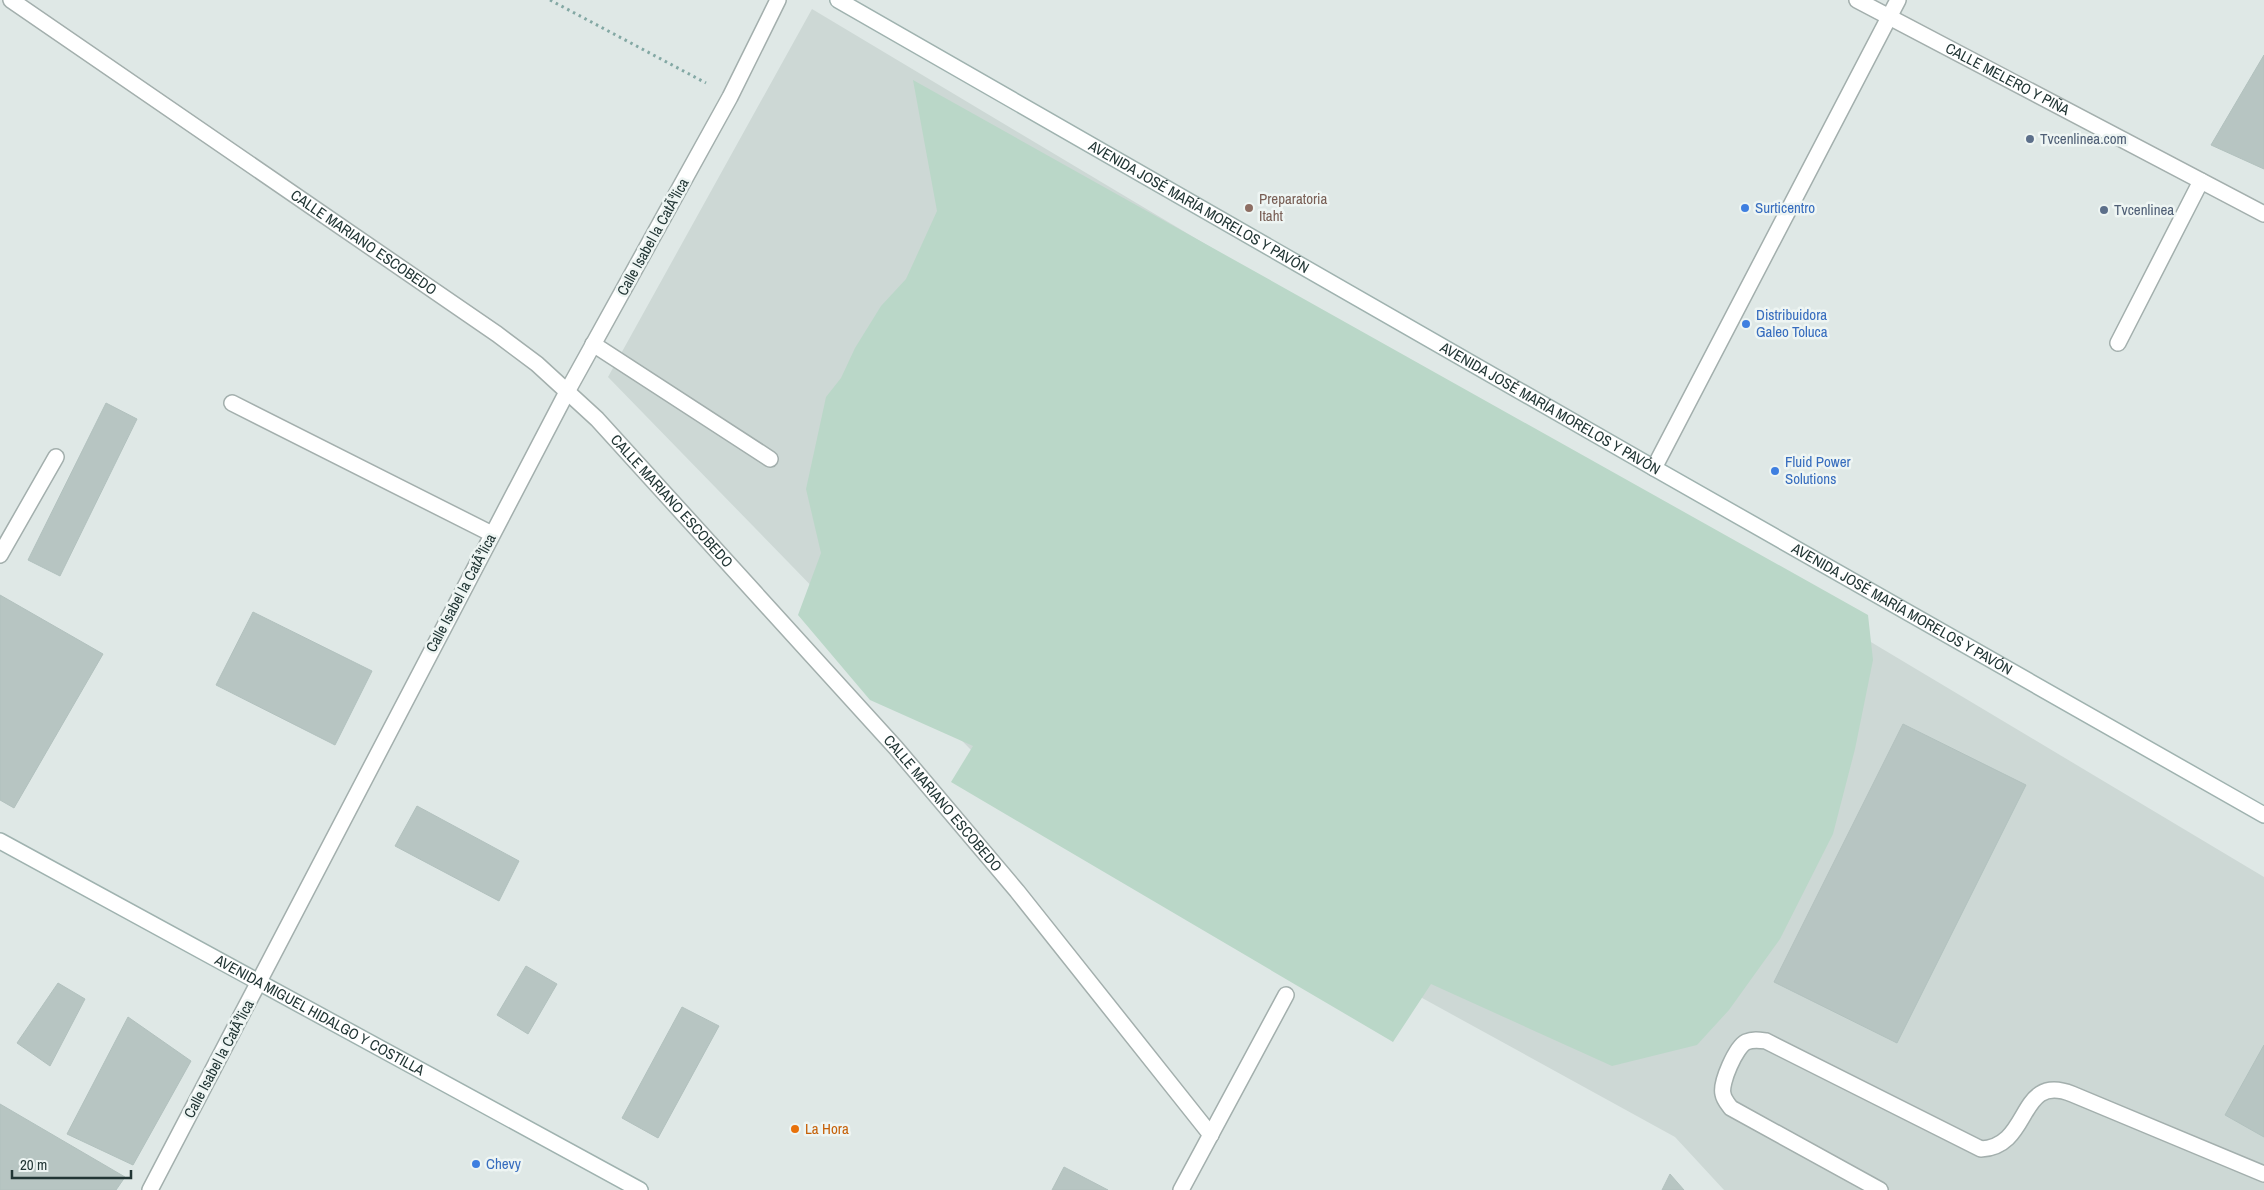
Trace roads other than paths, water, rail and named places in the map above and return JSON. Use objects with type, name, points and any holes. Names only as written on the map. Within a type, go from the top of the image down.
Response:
[{"type":"street","name":"CALLE MARIANO ESCOBEDO","points":[[11,0],[497,334],[568,390],[624,447],[896,748],[1017,892],[1211,1135]]},
{"type":"street","name":"Calle Isabel la CatÃ³lica","points":[[150,1190],[492,534],[568,390],[730,96],[778,0]]},
{"type":"street","name":"AVENIDA JOSÉ MARÍA MORELOS Y PAVÓN","points":[[838,0],[2264,815]]},
{"type":"street","name":"CALLE MELERO Y PIÑA","points":[[1857,0],[2264,214]]},
{"type":"street","points":[[1654,468],[1898,0]]},
{"type":"street","points":[[2118,343],[2201,181]]},
{"type":"street","points":[[593,344],[770,460]]},
{"type":"street","points":[[232,403],[492,534]]},
{"type":"street","points":[[0,555],[56,457]]},
{"type":"street","name":"AVENIDA MIGUEL HIDALGO Y COSTILLA","points":[[0,841],[260,981],[640,1190]]},
{"type":"street","points":[[1181,1190],[1286,995]]},
{"type":"street","points":[[1880,1190],[1731,1108],[1722,1093],[1723,1083],[1738,1050],[1745,1042],[1755,1039],[1766,1041],[1981,1149],[1992,1148],[2002,1144],[2009,1137],[2034,1098],[2042,1092],[2052,1089],[2072,1094],[2264,1174]]},
{"type":"place","name":"Tvcenlinea.com","points":[[2030,139]]},
{"type":"place","name":"Preparatoria Itaht","points":[[1249,208]]},
{"type":"place","name":"Surticentro","points":[[1745,208]]},
{"type":"place","name":"Tvcenlinea","points":[[2104,210]]},
{"type":"place","name":"Distribuidora Galeo Toluca","points":[[1746,324]]},
{"type":"place","name":"Fluid Power Solutions","points":[[1775,471]]},
{"type":"place","name":"La Hora","points":[[795,1129]]},
{"type":"place","name":"Chevy","points":[[476,1164]]}]
